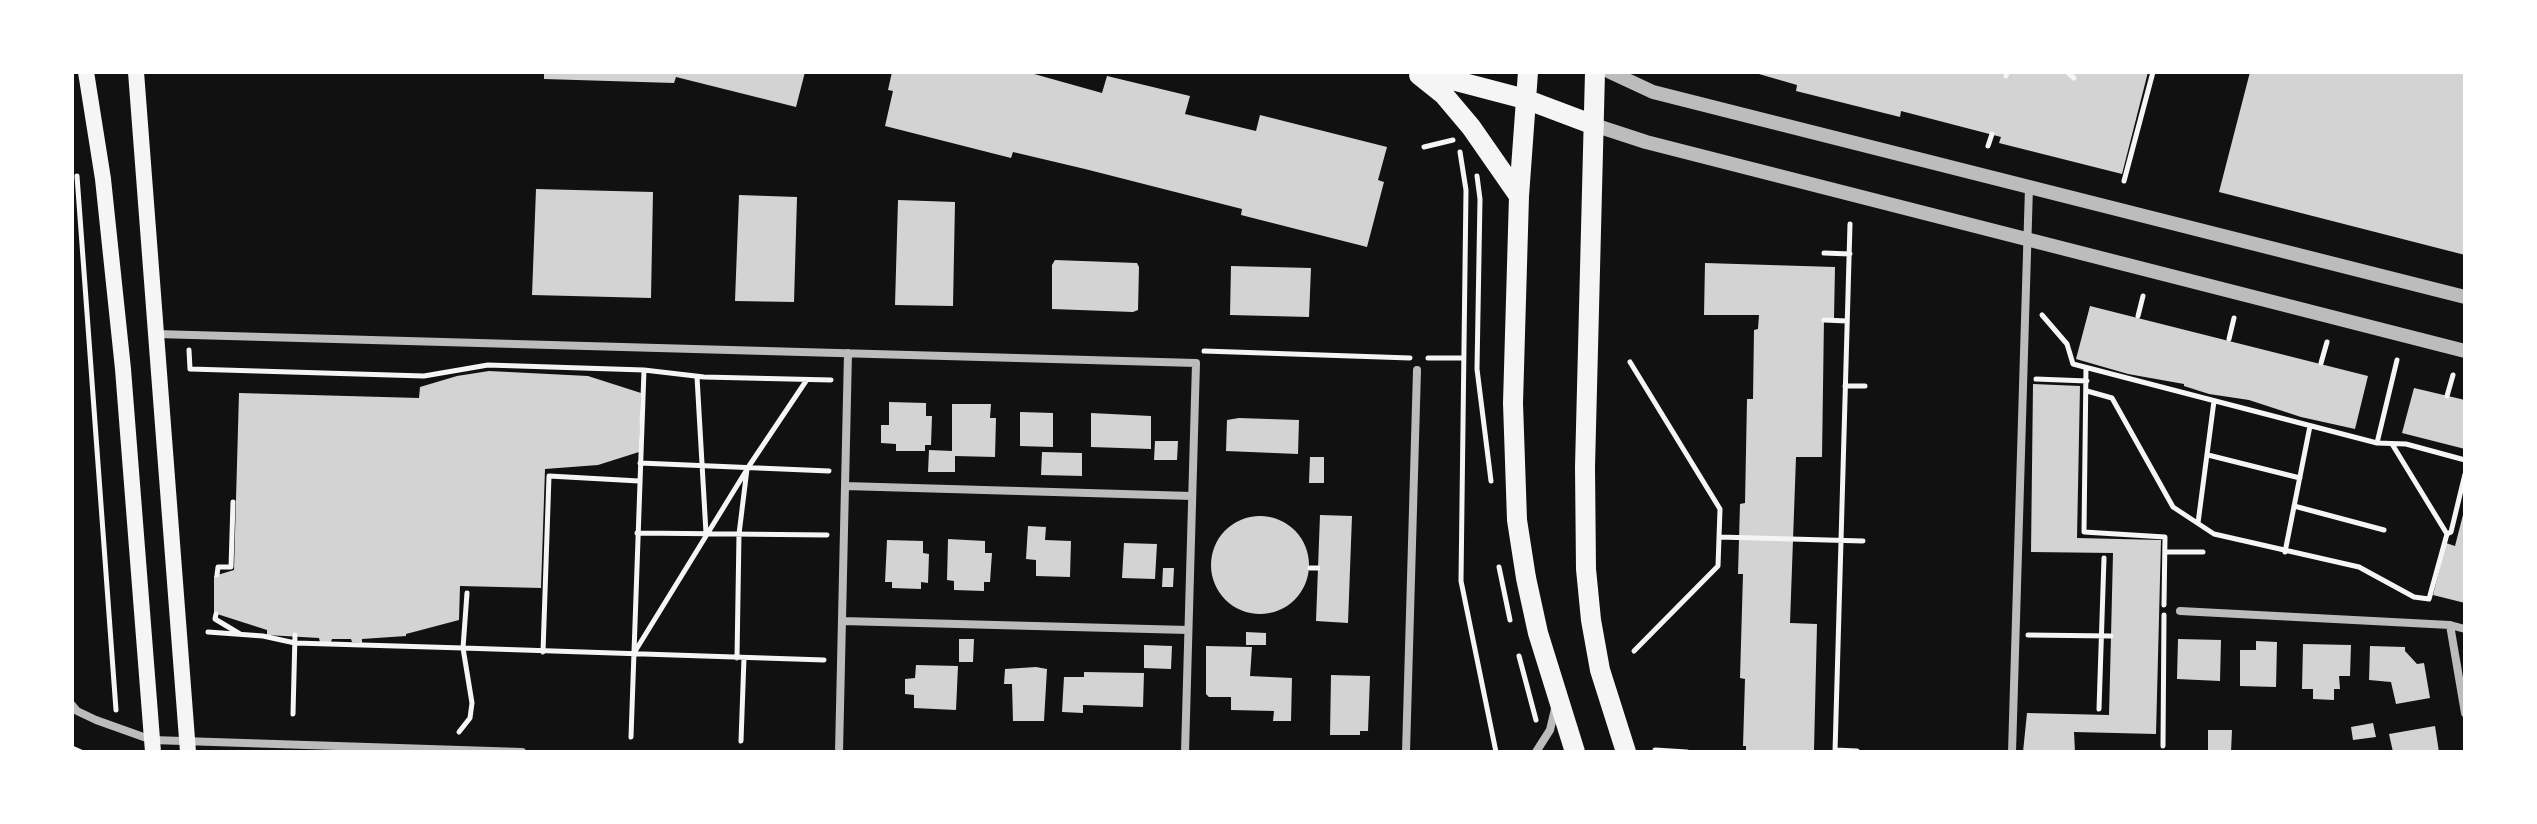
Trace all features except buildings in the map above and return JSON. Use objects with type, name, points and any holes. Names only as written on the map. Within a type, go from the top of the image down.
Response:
[{"type":"main road","points":[[86,72],[103,179],[123,369],[152,746]]},
{"type":"main road","points":[[136,72],[188,747]]},
{"type":"main road","points":[[1419,72],[1525,99],[1594,125]]},
{"type":"main road","points":[[1419,72],[1471,127],[1519,196]]},
{"type":"main road","points":[[1528,72],[1519,196],[1513,403],[1517,520],[1532,606],[1575,751]]},
{"type":"main road","points":[[1595,72],[1585,467],[1586,569],[1591,620],[1610,706],[1626,752]]},
{"type":"street","points":[[1610,72],[1653,92],[2465,297]]},
{"type":"street","points":[[1594,125],[1646,142],[2465,351]]},
{"type":"street","points":[[2012,752],[2029,187]]},
{"type":"street","points":[[156,334],[1196,363],[1185,752]]},
{"type":"street","points":[[839,752],[848,353]]},
{"type":"street","points":[[1406,752],[1417,370]]},
{"type":"street","points":[[845,486],[1192,496]]},
{"type":"street","points":[[2180,611],[2450,625],[2465,629]]},
{"type":"street","points":[[842,621],[1188,630]]},
{"type":"street","points":[[2450,625],[2465,713]]},
{"type":"street","points":[[1536,752],[1550,730],[1558,700]]},
{"type":"street","points":[[72,705],[77,711],[117,726],[152,746],[522,752]]},
{"type":"path","points":[[2067,72],[2074,78]]},
{"type":"path","points":[[2124,181],[2153,72]]},
{"type":"path","points":[[1988,146],[1992,134]]},
{"type":"path","points":[[1424,147],[1458,139],[1466,190],[1461,581],[1496,752]]},
{"type":"path","points":[[77,176],[117,726]]},
{"type":"path","points":[[1850,224],[1835,751],[1857,751]]},
{"type":"path","points":[[1824,253],[1850,254]]},
{"type":"path","points":[[2138,316],[2143,296]]},
{"type":"path","points":[[2037,309],[2067,344],[2073,364],[2377,443],[2406,444],[2465,460]]},
{"type":"path","points":[[2229,339],[2234,318]]},
{"type":"path","points":[[1824,320],[1848,321]]},
{"type":"path","points":[[2321,363],[2327,342]]},
{"type":"path","points":[[2377,443],[2397,360]]},
{"type":"path","points":[[1630,362],[1720,509],[1718,566],[1634,651]]},
{"type":"path","points":[[190,369],[424,376],[488,365],[644,370],[697,377],[831,380]]},
{"type":"path","points":[[2086,368],[2084,532],[2165,537],[2163,746]]},
{"type":"path","points":[[631,737],[644,370]]},
{"type":"path","points":[[2447,396],[2453,375]]},
{"type":"path","points":[[697,377],[706,534]]},
{"type":"path","points":[[2031,379],[2087,381]]},
{"type":"path","points":[[634,654],[706,534],[806,380]]},
{"type":"path","points":[[1845,386],[1865,386]]},
{"type":"path","points":[[2087,391],[2112,398],[2173,507],[2214,534],[2359,567],[2414,597],[2429,599],[2447,534],[2451,532],[2465,474]]},
{"type":"path","points":[[2198,523],[2214,401]]},
{"type":"path","points":[[2285,552],[2310,426]]},
{"type":"path","points":[[2392,444],[2447,534]]},
{"type":"path","points":[[2208,455],[2300,478]]},
{"type":"path","points":[[640,463],[829,471]]},
{"type":"path","points":[[741,741],[739,534],[747,469]]},
{"type":"path","points":[[543,652],[549,476],[639,481]]},
{"type":"path","points":[[217,575],[218,567],[231,567],[233,502]]},
{"type":"path","points":[[2294,506],[2384,530]]},
{"type":"path","points":[[637,533],[827,535]]},
{"type":"path","points":[[1719,537],[1863,541]]},
{"type":"path","points":[[2165,552],[2203,552]]},
{"type":"path","points":[[2099,709],[2104,558]]},
{"type":"path","points":[[1310,568],[1318,568]]},
{"type":"path","points":[[459,732],[470,718],[472,703],[463,648],[467,593]]},
{"type":"path","points":[[216,614],[215,619],[241,635]]},
{"type":"path","points":[[208,632],[263,636],[295,643],[824,660]]},
{"type":"path","points":[[293,714],[295,635]]},
{"type":"path","points":[[2030,635],[2111,636]]},
{"type":"path","points":[[72,748],[81,752]]},
{"type":"path","points":[[1655,750],[1687,752]]}]
